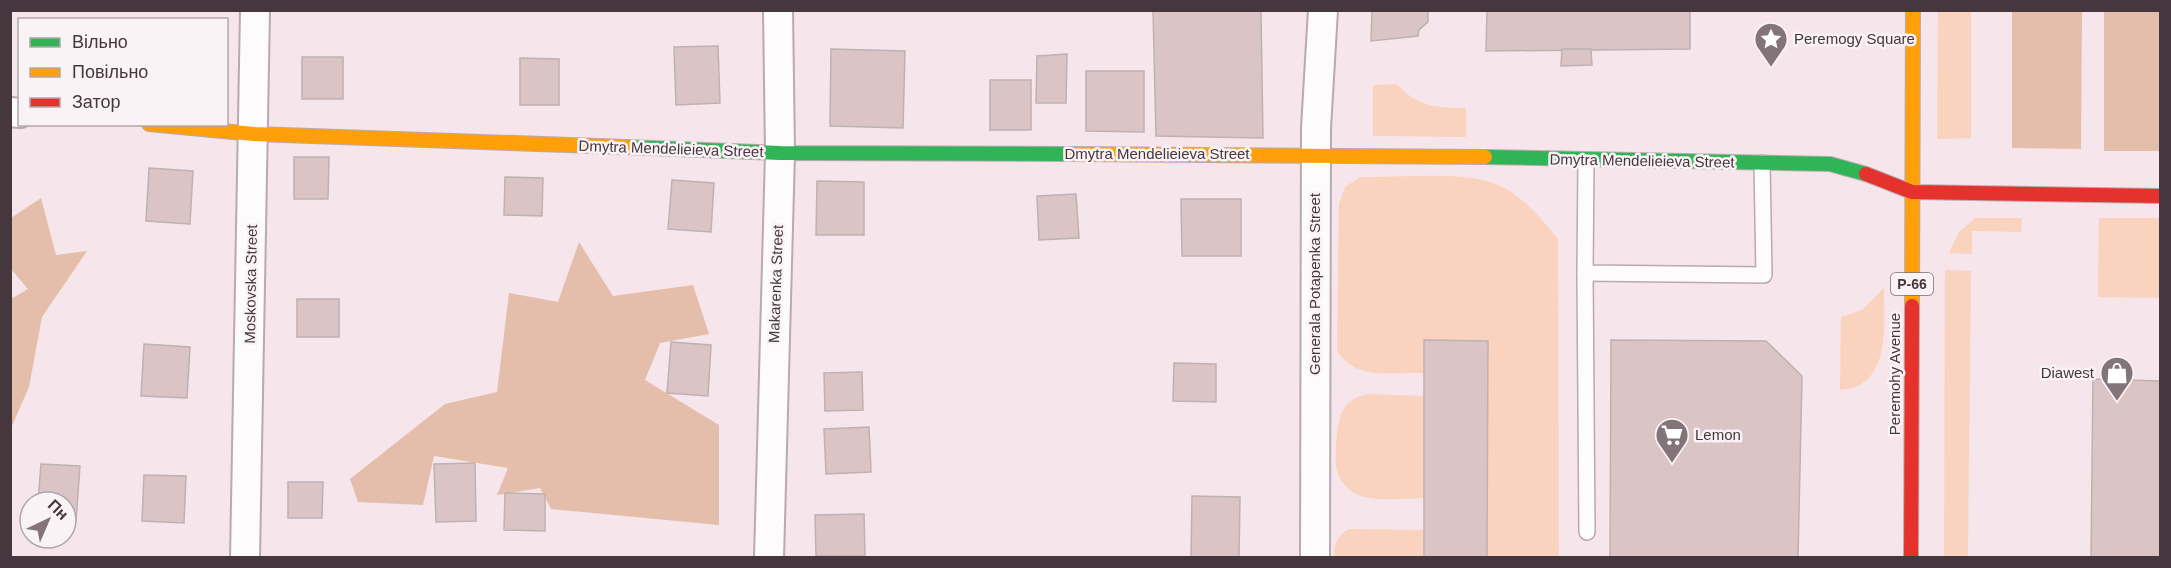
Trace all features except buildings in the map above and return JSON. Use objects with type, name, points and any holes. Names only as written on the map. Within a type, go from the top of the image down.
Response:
[{"type":"street","name":"Moskovska Street","points":[[245,558],[255,10]]},
{"type":"street","name":"Makarenka Street","points":[[769,558],[780,153],[778,10]]},
{"type":"street","name":"Generala Potapenka Street","points":[[1315,558],[1316,154],[1323,10]]},
{"type":"street","name":"Peremohy Avenue","points":[[1911,558],[1913,10]]},
{"type":"street","name":"Dmytra Mendelieieva Street","points":[[169,126],[254,134],[780,153],[1316,154],[1830,164],[1867,174],[1912,192],[2160,196]]},
{"type":"lane","points":[[1586,161],[1587,532]]},
{"type":"lane","points":[[1585,273],[1764,275],[1762,163]]},
{"type":"shaded area","points":[[1938,11],[1971,11],[1971,138],[1937,139]]},
{"type":"shaded area","points":[[2012,11],[2082,11],[2081,149],[2012,148]]},
{"type":"shaded area","points":[[2104,11],[2160,11],[2160,151],[2104,151]]},
{"type":"shaded area","points":[[1397,84],[1412,97],[1428,105],[1466,108],[1466,137],[1373,136],[1373,85]]},
{"type":"shaded area","points":[[1446,176],[1479,179],[1493,183],[1521,199],[1558,239],[1559,557],[1487,557],[1488,341],[1425,340],[1424,373],[1387,374],[1364,371],[1345,361],[1337,351],[1339,204],[1345,187],[1360,177]]},
{"type":"shaded area","points":[[41,198],[56,255],[87,251],[42,317],[29,387],[11,428],[11,299],[28,289],[11,269],[11,218]]},
{"type":"shaded area","points":[[1975,218],[2022,218],[2021,232],[1972,231],[1972,254],[1949,253],[1959,232]]},
{"type":"shaded area","points":[[2099,218],[2160,218],[2160,298],[2098,297]]},
{"type":"shaded area","points":[[579,242],[613,296],[693,285],[709,334],[660,343],[645,380],[719,425],[719,525],[551,509],[540,488],[497,495],[508,468],[434,456],[423,505],[358,502],[350,479],[445,404],[497,392],[509,293],[558,302]]},
{"type":"shaded area","points":[[1945,270],[1971,271],[1968,557],[1944,557]]},
{"type":"shaded area","points":[[1884,288],[1884,335],[1877,366],[1869,378],[1857,386],[1840,390],[1841,317],[1862,310]]},
{"type":"shaded area","points":[[1368,394],[1424,396],[1424,498],[1379,499],[1362,496],[1349,489],[1340,477],[1336,465],[1336,447],[1342,412],[1355,398]]},
{"type":"shaded area","points":[[1349,529],[1424,530],[1424,557],[1334,557],[1337,541]]},
{"type":"traffic: fast","points":[[626,147],[780,153],[1070,154]]},
{"type":"traffic: fast","points":[[1485,157],[1830,164],[1866,174]]},
{"type":"traffic: slow","points":[[1912,306],[1913,10]]},
{"type":"traffic: slow","points":[[170,126],[254,134],[626,147]]},
{"type":"traffic: slow","points":[[1070,154],[1485,157]]},
{"type":"traffic: jam","points":[[1866,174],[1912,192],[2160,196]]},
{"type":"traffic: jam","points":[[1911,558],[1912,306]]},
{"type":"place","name":"Peremogy Square","points":[[1771,68]]},
{"type":"place","name":"Diawest","points":[[2117,402]]},
{"type":"place","name":"Lemon","points":[[1672,464]]}]
